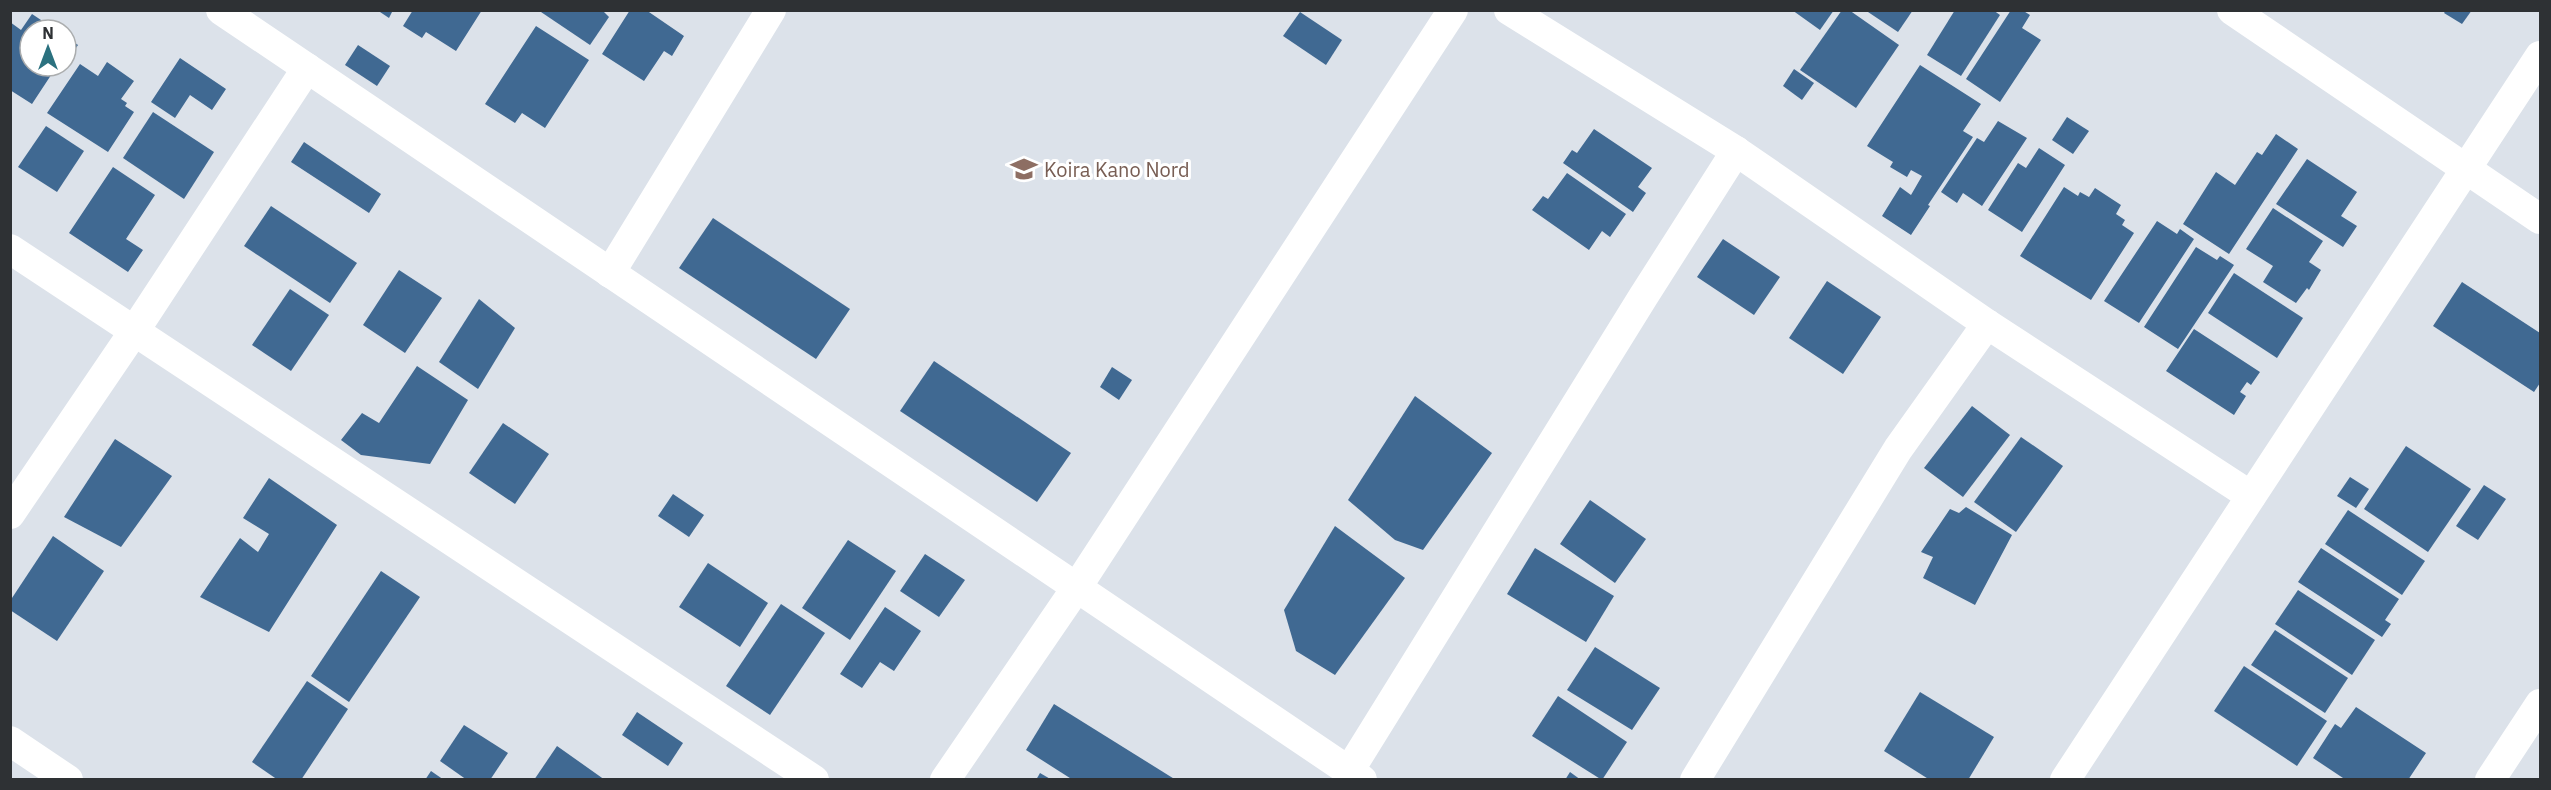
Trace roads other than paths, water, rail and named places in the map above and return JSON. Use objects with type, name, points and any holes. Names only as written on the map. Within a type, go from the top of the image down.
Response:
[{"type":"street","points":[[221,10],[1356,775],[1630,317],[1736,152]]},
{"type":"street","points":[[610,273],[771,10]]},
{"type":"street","points":[[945,780],[1077,587],[1453,10]]},
{"type":"street","points":[[1509,10],[1736,152],[1987,324],[2252,496]]},
{"type":"street","points":[[2232,10],[2465,170],[2541,219]]},
{"type":"street","points":[[2065,780],[2541,56]]},
{"type":"street","points":[[10,514],[135,330],[306,68]]},
{"type":"street","points":[[10,249],[814,780]]},
{"type":"street","points":[[1695,780],[1898,449],[1987,324]]},
{"type":"street","points":[[2490,780],[2541,704]]},
{"type":"street","points":[[10,741],[68,780]]},
{"type":"place","name":"Koira Kano Nord","points":[[1024,169]]}]
